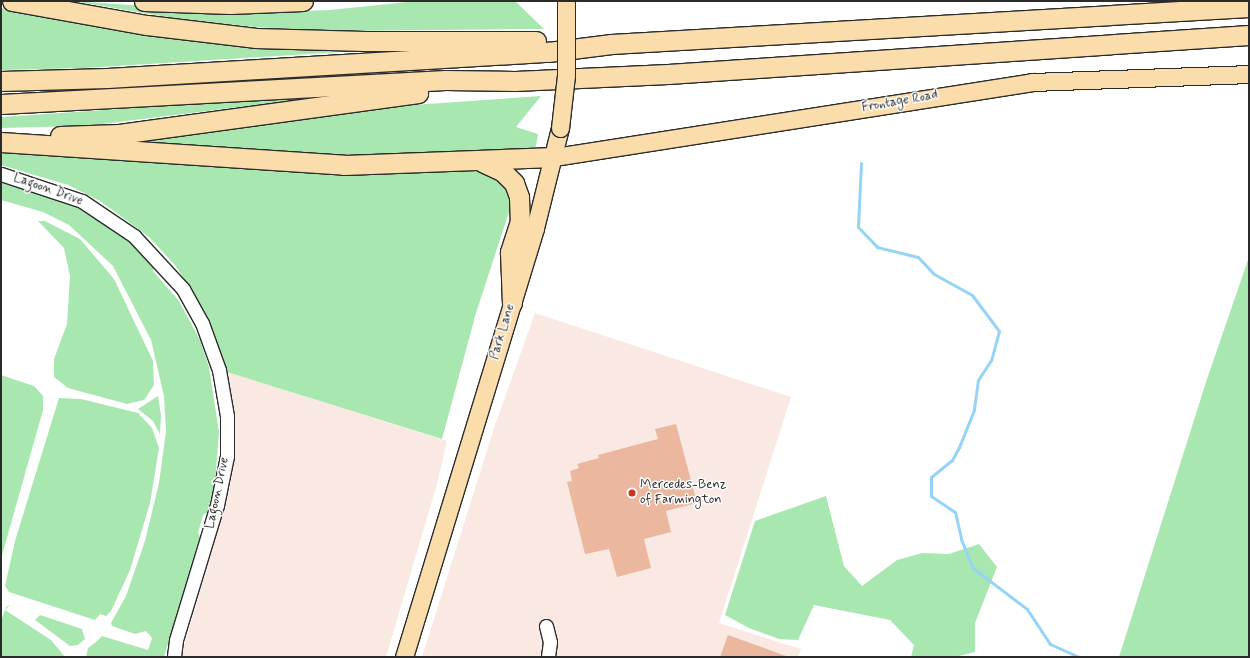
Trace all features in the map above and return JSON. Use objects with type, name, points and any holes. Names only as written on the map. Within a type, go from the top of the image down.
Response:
[{"type":"highway","points":[[12,1],[147,26],[256,38],[611,44]]},
{"type":"highway","points":[[144,1],[230,4],[303,1]]},
{"type":"highway","points":[[1,81],[108,78],[548,52],[611,44],[1249,7]]},
{"type":"highway","points":[[1,138],[119,134],[515,81],[1249,35]]},
{"type":"highway","points":[[1089,46],[1249,46]]},
{"type":"highway","points":[[1,104],[445,80],[515,81]]},
{"type":"highway","points":[[1,142],[328,164],[554,157]]},
{"type":"highway","points":[[466,160],[496,167],[509,178],[517,190],[520,213],[510,252],[512,303]]},
{"type":"main road","name":"Park Lane","points":[[405,652],[512,303],[554,157],[560,128],[567,64],[566,1]]},
{"type":"main road","name":"Frontage Road","points":[[554,157],[1032,82],[1249,74]]},
{"type":"street","name":"Lagoon Drive","points":[[1,174],[82,201],[134,236],[182,289],[207,336],[219,370],[227,416],[227,456],[217,505],[176,640],[174,657]]},
{"type":"street","points":[[546,626],[550,642],[548,657]]},
{"type":"shaded area","points":[[535,313],[791,397],[719,623],[801,649],[798,657],[422,657],[494,428]]},
{"type":"shaded area","points":[[227,372],[447,441],[437,484],[386,657],[181,657],[231,483],[235,423]]},
{"type":"green space","points":[[73,1],[245,13],[330,10],[417,1],[515,1],[544,29],[335,31],[255,27],[173,18]]},
{"type":"green space","points":[[1,8],[161,36],[262,46],[358,51],[85,68],[1,70]]},
{"type":"green space","points":[[311,96],[313,98],[86,126],[1,128],[1,117]]},
{"type":"green space","points":[[541,96],[516,127],[538,134],[536,146],[532,149],[402,155],[304,154],[120,141],[384,107]]},
{"type":"green space","points":[[1,151],[449,169],[483,171],[497,178],[509,194],[509,212],[476,313],[442,439],[227,372],[211,325],[195,295],[174,264],[149,237],[100,201],[68,185],[1,165]]},
{"type":"green space","points":[[1,180],[70,203],[128,240],[154,266],[153,271],[179,301],[200,340],[209,367],[219,432],[215,483],[207,513],[203,515],[198,533],[200,536],[164,657],[86,657],[88,648],[102,636],[148,650],[152,638],[146,631],[135,634],[112,626],[111,623],[126,596],[145,541],[159,483],[166,431],[164,396],[151,340],[113,266],[69,225],[43,212],[1,200]]},
{"type":"green space","points":[[38,221],[45,221],[80,239],[114,279],[153,361],[154,385],[144,400],[127,404],[68,388],[54,377],[54,359],[67,324],[70,276],[64,248]]},
{"type":"green space","points":[[1249,257],[1249,657],[1119,657],[1207,379]]},
{"type":"green space","points":[[1,375],[34,386],[43,396],[43,410],[1,559]]},
{"type":"green space","points":[[158,396],[161,415],[160,434],[153,421],[138,409]]},
{"type":"green space","points":[[59,398],[81,399],[138,413],[152,428],[159,448],[150,503],[130,570],[111,611],[106,616],[100,614],[95,620],[9,592],[5,586],[15,541]]},
{"type":"green space","points":[[826,496],[844,566],[862,586],[897,560],[922,553],[949,554],[979,544],[997,567],[975,623],[975,652],[955,657],[911,657],[914,645],[890,620],[814,605],[798,640],[779,639],[749,628],[725,615],[755,521]]},
{"type":"green space","points":[[10,605],[5,610],[51,640],[65,657],[1,657],[1,621],[6,607]]},
{"type":"green space","points":[[40,615],[82,629],[85,639],[78,645],[70,646],[35,620]]},
{"type":"building","name":"Mercedes-Benz of Farmington","points":[[676,424],[697,503],[666,511],[671,532],[644,539],[651,568],[617,577],[609,549],[585,554],[567,482],[572,481],[570,471],[579,468],[577,464],[599,458],[598,455],[658,439],[655,429]]},
{"type":"building","points":[[728,635],[786,656],[786,657],[720,657]]},
{"type":"waterway","points":[[861,163],[858,227],[877,247],[918,257],[934,274],[972,295],[999,331],[991,360],[978,380],[974,410],[959,447],[952,460],[931,477],[931,496],[955,512],[961,539],[973,568],[1027,609],[1050,644],[1079,657]]},
{"type":"place","name":"Mercedes-Benz of Farmington","points":[[632,493]]}]
